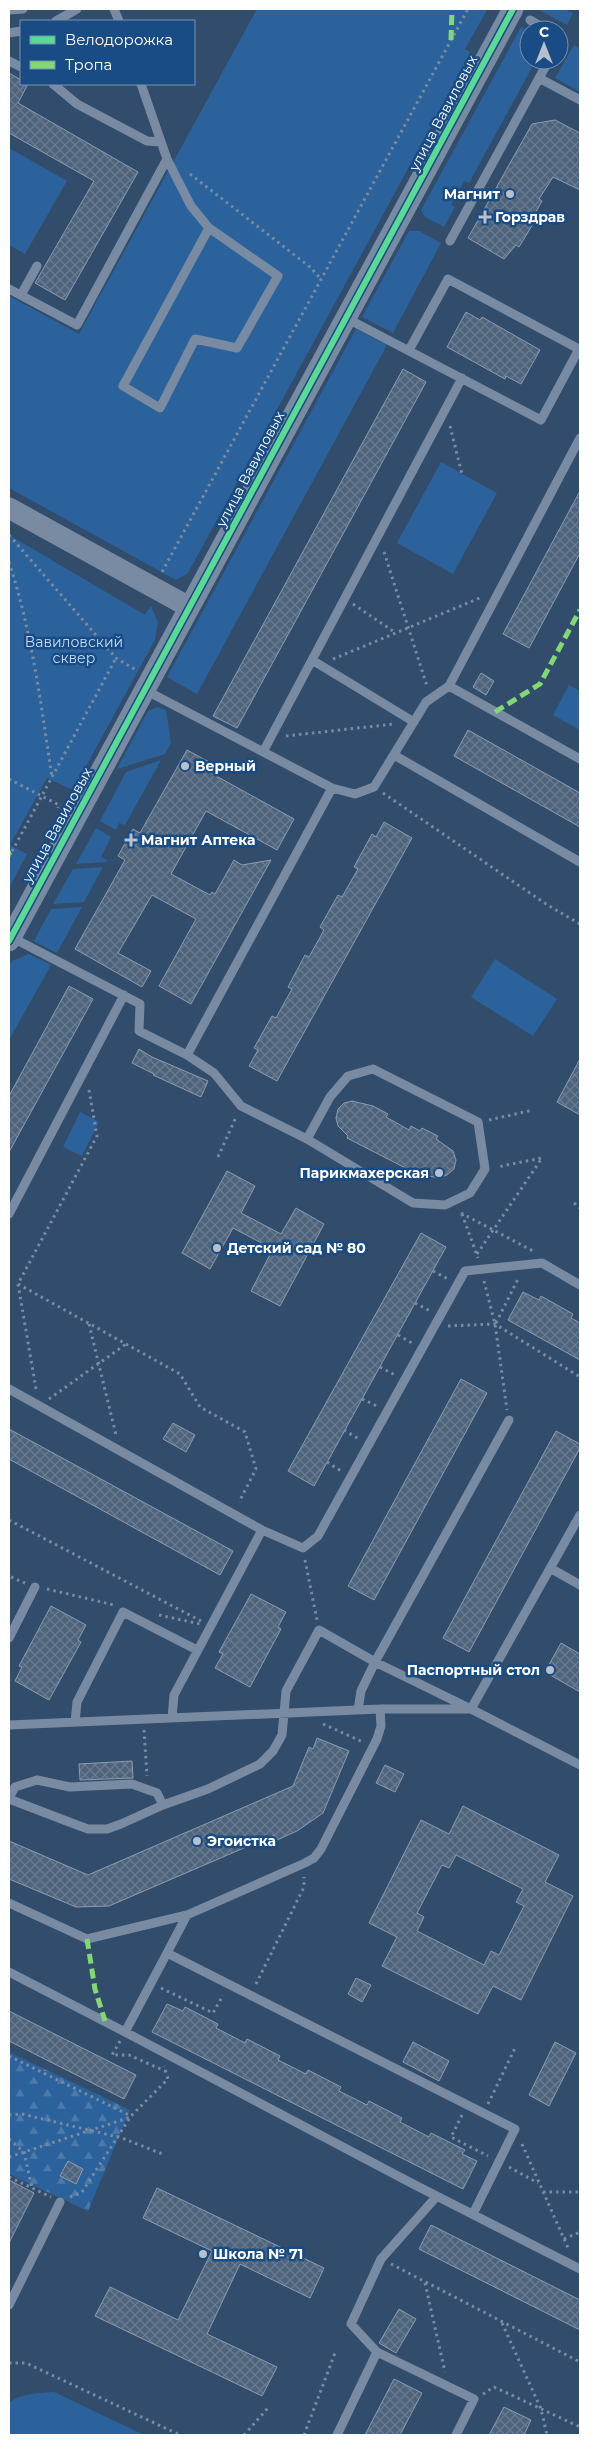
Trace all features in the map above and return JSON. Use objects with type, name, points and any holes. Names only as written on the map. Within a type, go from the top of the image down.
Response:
[{"type":"street","name":"улица Вавиловых","points":[[10,939],[141,680],[189,607],[346,318],[521,14]]},
{"type":"street","points":[[9,508],[189,607]]},
{"type":"lane","points":[[9,10],[23,9]]},
{"type":"lane","points":[[58,20],[77,9]]},
{"type":"lane","points":[[9,61],[20,67]]},
{"type":"lane","points":[[450,241],[544,70]]},
{"type":"lane","points":[[540,78],[580,100]]},
{"type":"lane","points":[[54,85],[77,104],[147,141],[161,142]]},
{"type":"lane","points":[[141,85],[167,159],[191,206],[209,228],[278,276],[237,348],[195,339],[160,408],[123,386],[209,228]]},
{"type":"lane","points":[[9,289],[77,325],[167,159]]},
{"type":"lane","points":[[21,295],[37,266]]},
{"type":"lane","points":[[346,318],[541,420],[580,349],[448,279],[409,350]]},
{"type":"lane","points":[[263,752],[315,663],[345,598],[462,378]]},
{"type":"lane","points":[[141,680],[263,752],[332,788],[355,794],[374,787],[426,702],[449,686],[580,438]]},
{"type":"lane","points":[[315,663],[414,722]]},
{"type":"lane","points":[[449,686],[580,759]]},
{"type":"lane","points":[[394,755],[580,862]]},
{"type":"lane","points":[[187,1055],[332,788]]},
{"type":"lane","points":[[10,939],[140,1004],[139,1030],[187,1055],[214,1073],[241,1106],[307,1139],[413,1203],[445,1205],[470,1194],[485,1169],[478,1122],[373,1069],[348,1076],[330,1097],[307,1139]]},
{"type":"lane","points":[[9,1214],[124,995]]},
{"type":"lane","points":[[9,1389],[262,1530],[302,1548],[318,1536],[465,1271],[542,1263],[580,1285]]},
{"type":"lane","points":[[358,1710],[361,1691],[375,1662],[509,1420]]},
{"type":"lane","points":[[472,1709],[580,1515]]},
{"type":"lane","points":[[172,1718],[174,1695],[262,1530]]},
{"type":"lane","points":[[550,1568],[580,1585]]},
{"type":"lane","points":[[9,1638],[35,1587]]},
{"type":"lane","points":[[75,1722],[77,1702],[123,1612],[197,1650]]},
{"type":"lane","points":[[163,1804],[158,1793],[132,1784],[70,1786],[37,1780],[25,1782],[15,1787],[9,1799],[88,1829],[107,1828],[163,1804],[208,1789],[260,1764],[273,1751],[282,1735],[286,1691],[319,1630],[375,1662],[472,1709],[580,1765]]},
{"type":"lane","points":[[9,1726],[380,1709],[472,1709]]},
{"type":"lane","points":[[9,1903],[86,1938],[187,1915],[305,1863],[314,1858],[321,1848],[373,1746],[381,1726],[380,1709]]},
{"type":"lane","points":[[125,2032],[187,1915]]},
{"type":"lane","points":[[167,1952],[515,2130],[473,2214]]},
{"type":"lane","points":[[9,1972],[578,2268]]},
{"type":"lane","points":[[438,2196],[381,2259],[351,2324],[376,2352],[474,2399],[456,2435]]},
{"type":"lane","points":[[9,2305],[60,2202]]},
{"type":"lane","points":[[337,2435],[376,2352]]},
{"type":"path","points":[[159,577],[468,9]]},
{"type":"path","points":[[167,159],[310,267],[320,278]]},
{"type":"path","points":[[446,409],[462,474]]},
{"type":"path","points":[[9,535],[116,658],[141,680]]},
{"type":"path","points":[[378,535],[431,698]]},
{"type":"path","points":[[9,562],[22,603],[31,646],[52,777]]},
{"type":"path","points":[[315,663],[396,633],[499,590]]},
{"type":"path","points":[[345,598],[396,633]]},
{"type":"path","points":[[9,857],[116,658]]},
{"type":"path","points":[[271,737],[414,722]]},
{"type":"path","points":[[9,779],[59,805]]},
{"type":"path","points":[[374,787],[546,904],[580,924]]},
{"type":"path","points":[[84,1069],[97,1136],[18,1284],[39,1406],[126,1344]]},
{"type":"path","points":[[218,1157],[241,1106]]},
{"type":"path","points":[[478,1122],[533,1110]]},
{"type":"path","points":[[465,1271],[542,1158],[485,1169]]},
{"type":"path","points":[[574,1204],[580,1208]]},
{"type":"path","points":[[445,1205],[536,1252]]},
{"type":"path","points":[[462,1214],[477,1254],[495,1324],[509,1420]]},
{"type":"path","points":[[495,1324],[526,1265]]},
{"type":"path","points":[[18,1284],[180,1374],[200,1407],[245,1432],[256,1469],[233,1514]]},
{"type":"path","points":[[89,1324],[120,1451]]},
{"type":"path","points":[[434,1326],[495,1324],[580,1377]]},
{"type":"path","points":[[9,1520],[210,1626]]},
{"type":"path","points":[[302,1548],[319,1630]]},
{"type":"path","points":[[11,1577],[35,1587],[122,1606]]},
{"type":"path","points":[[152,1613],[210,1626]]},
{"type":"path","points":[[296,1713],[373,1746]]},
{"type":"path","points":[[144,1719],[147,1788]]},
{"type":"path","points":[[251,1994],[304,1887],[305,1863]]},
{"type":"path","points":[[151,1983],[213,2013],[229,1983]]},
{"type":"path","points":[[125,2032],[112,2055],[129,2055],[166,2071]]},
{"type":"path","points":[[483,2113],[515,2048]]},
{"type":"path","points":[[9,2056],[131,2116]]},
{"type":"path","points":[[9,2177],[60,2202],[82,2192],[131,2116],[168,2080]]},
{"type":"path","points":[[467,2105],[451,2137],[539,2183]]},
{"type":"path","points":[[9,2115],[22,2114],[118,2137],[165,2155]]},
{"type":"path","points":[[9,2157],[131,2116]]},
{"type":"path","points":[[515,2130],[578,2268]]},
{"type":"path","points":[[9,2139],[24,2152],[32,2188]]},
{"type":"path","points":[[543,2192],[580,2192]]},
{"type":"path","points":[[564,2239],[580,2232]]},
{"type":"path","points":[[381,2259],[580,2362]]},
{"type":"path","points":[[425,2283],[449,2387]]},
{"type":"path","points":[[502,2322],[541,2409],[547,2435]]},
{"type":"path","points":[[304,2435],[335,2353]]},
{"type":"path","points":[[9,2363],[26,2363],[180,2435]]},
{"type":"path","points":[[474,2399],[494,2387],[580,2427]]},
{"type":"path","points":[[98,2404],[102,2399]]},
{"type":"path","points":[[244,2435],[268,2408]]},
{"type":"green space","points":[[257,9],[487,10],[465,49],[471,53],[188,573],[176,580],[9,488],[9,296],[79,334]]},
{"type":"green space","points":[[537,9],[564,9],[573,13],[569,21],[558,20]]},
{"type":"green space","points":[[519,31],[519,70],[531,70],[469,183],[464,181],[451,205],[455,207],[444,227],[425,217],[421,210]]},
{"type":"green space","points":[[574,45],[580,49],[580,92],[555,78],[560,70],[569,70],[569,54]]},
{"type":"green space","points":[[9,148],[67,181],[25,254],[9,245]]},
{"type":"green space","points":[[409,231],[419,231],[441,243],[393,333],[362,317]]},
{"type":"green space","points":[[356,329],[387,345],[197,694],[167,677]]},
{"type":"green space","points":[[441,462],[497,493],[453,574],[397,543]]},
{"type":"green space","name":"Вавиловский сквер","points":[[9,535],[145,615],[151,606],[158,622],[155,640],[73,790],[47,778],[10,845],[27,854],[9,888]]},
{"type":"green space","points":[[569,685],[580,691],[580,730],[553,715]]},
{"type":"green space","points":[[157,707],[166,710],[171,743],[165,754],[117,769],[148,711]]},
{"type":"green space","points":[[161,760],[125,825],[119,823],[116,830],[100,821],[126,772]]},
{"type":"green space","points":[[96,828],[111,837],[101,857],[107,860],[106,862],[76,864]]},
{"type":"green space","points":[[103,867],[84,902],[53,904],[73,869]]},
{"type":"green space","points":[[82,907],[57,953],[34,941],[51,909]]},
{"type":"green space","points":[[29,954],[51,965],[9,1040],[9,966],[12,961]]},
{"type":"green space","points":[[495,959],[557,999],[533,1036],[471,997]]},
{"type":"green space","points":[[80,1112],[99,1122],[82,1156],[63,1147]]},
{"type":"green space","points":[[9,2052],[130,2110],[88,2211],[9,2174]]},
{"type":"green space","points":[[54,2392],[144,2435],[9,2435],[9,2403],[25,2395]]},
{"type":"building","points":[[9,73],[20,79],[20,85],[27,85],[18,103],[138,172],[65,300],[35,283],[94,181],[9,133]]},
{"type":"building","points":[[555,120],[580,133],[580,190],[553,177],[539,199],[542,201],[533,217],[536,219],[519,247],[516,245],[504,259],[468,238],[532,124]]},
{"type":"building","points":[[466,312],[480,320],[482,317],[540,350],[521,384],[506,376],[505,379],[447,347]]},
{"type":"building","points":[[403,369],[426,382],[237,728],[213,716]]},
{"type":"building","points":[[580,491],[580,553],[529,648],[503,634]]},
{"type":"building","points":[[481,673],[494,681],[486,695],[473,687]]},
{"type":"building","points":[[468,730],[580,793],[580,827],[454,756]]},
{"type":"building","points":[[187,750],[213,764],[209,772],[294,819],[277,850],[206,811],[171,874],[210,895],[212,892],[215,894],[234,860],[242,865],[271,860],[191,1004],[159,986],[196,919],[152,895],[118,953],[151,971],[142,987],[75,949],[125,860],[118,856],[133,829],[140,833]]},
{"type":"building","points":[[384,822],[412,838],[277,1081],[249,1066],[258,1050],[254,1048],[272,1016],[276,1018],[292,989],[288,987],[305,955],[309,957],[324,930],[320,927],[338,895],[342,897],[358,869],[354,867],[372,834],[376,837]]},
{"type":"building","points":[[69,986],[93,999],[9,1152],[9,1096]]},
{"type":"building","points":[[139,1049],[152,1057],[208,1081],[201,1097],[132,1063]]},
{"type":"building","points":[[580,1059],[580,1115],[557,1102]]},
{"type":"building","points":[[352,1101],[373,1106],[388,1114],[386,1117],[409,1130],[411,1126],[420,1131],[422,1128],[438,1136],[436,1139],[453,1151],[456,1160],[454,1169],[447,1175],[439,1178],[424,1175],[423,1177],[347,1138],[348,1136],[338,1126],[336,1118],[338,1109],[344,1103]]},
{"type":"building","points":[[227,1171],[255,1186],[241,1213],[281,1234],[296,1208],[324,1224],[280,1306],[251,1291],[273,1249],[233,1228],[210,1269],[182,1253]]},
{"type":"building","points":[[421,1233],[446,1247],[314,1486],[288,1471]]},
{"type":"building","points":[[523,1292],[539,1300],[541,1296],[573,1314],[571,1318],[580,1323],[580,1360],[508,1320]]},
{"type":"building","points":[[461,1379],[487,1393],[374,1600],[348,1586]]},
{"type":"building","points":[[173,1423],[195,1435],[186,1452],[163,1439]]},
{"type":"building","points":[[9,1429],[233,1551],[220,1575],[9,1459]]},
{"type":"building","points":[[556,1431],[580,1444],[580,1448],[469,1652],[443,1638]]},
{"type":"building","points":[[251,1594],[286,1612],[278,1627],[281,1629],[250,1687],[215,1668],[223,1654],[219,1652]]},
{"type":"building","points":[[51,1606],[86,1625],[78,1640],[81,1642],[49,1700],[15,1681],[22,1667],[19,1666]]},
{"type":"building","points":[[561,1643],[580,1654],[580,1692],[545,1672]]},
{"type":"building","points":[[317,1738],[349,1751],[323,1813],[297,1831],[277,1840],[274,1835],[109,1906],[76,1907],[9,1879],[9,1841],[88,1875],[293,1786],[309,1747],[313,1749]]},
{"type":"building","points":[[132,1761],[133,1778],[80,1780],[79,1764]]},
{"type":"building","points":[[385,1765],[404,1774],[395,1792],[376,1783]]},
{"type":"building","points":[[463,1806],[559,1855],[545,1882],[573,1896],[521,2000],[493,1986],[478,2014],[382,1966],[397,1937],[369,1923],[421,1820],[449,1834]],"holes":[[[456,1855],[523,1889],[516,1902],[524,1906],[499,1955],[491,1951],[484,1965],[417,1931],[424,1917],[417,1913],[442,1865],[449,1868]]]},
{"type":"building","points":[[356,1978],[371,1985],[362,2002],[348,1994]]},
{"type":"building","points":[[167,2004],[183,2011],[185,2007],[218,2024],[216,2028],[245,2043],[247,2039],[280,2056],[278,2060],[306,2074],[308,2070],[341,2087],[339,2091],[367,2105],[369,2101],[402,2118],[400,2122],[429,2137],[431,2133],[465,2150],[462,2154],[477,2161],[463,2189],[152,2032]]},
{"type":"building","points":[[9,2011],[136,2075],[124,2099],[9,2041]]},
{"type":"building","points":[[413,2042],[449,2061],[439,2081],[403,2062]]},
{"type":"building","points":[[555,2042],[576,2053],[549,2106],[529,2095]]},
{"type":"building","points":[[68,2161],[83,2169],[76,2184],[60,2176]]},
{"type":"building","points":[[9,2180],[34,2193],[9,2243]]},
{"type":"building","points":[[157,2188],[324,2268],[310,2298],[240,2264],[207,2334],[277,2367],[262,2396],[95,2316],[110,2287],[178,2320],[212,2251],[143,2218]]},
{"type":"building","points":[[431,2225],[580,2300],[580,2330],[419,2249]]},
{"type":"building","points":[[399,2309],[416,2319],[396,2353],[379,2343]]},
{"type":"building","points":[[394,2379],[422,2393],[400,2435],[365,2435]]},
{"type":"building","points":[[504,2407],[531,2420],[524,2435],[489,2435]]},
{"type":"marked path","points":[[451,40],[452,9]]},
{"type":"marked path","points":[[495,712],[540,684],[580,610]]},
{"type":"marked path","points":[[87,1939],[95,1989],[105,2021]]},
{"type":"cycle path","points":[[9,941],[513,9]]},
{"type":"place","name":"Магнит","points":[[510,194]]},
{"type":"place","name":"Горздрав","points":[[485,217]]},
{"type":"place","name":"Верный","points":[[185,766]]},
{"type":"place","name":"Магнит Аптека","points":[[131,840]]},
{"type":"place","name":"Парикмахерская","points":[[439,1173]]},
{"type":"place","name":"Детский сад № 80","points":[[217,1248]]},
{"type":"place","name":"Паспортный стол","points":[[550,1670]]},
{"type":"place","name":"Эгоистка","points":[[197,1841]]},
{"type":"place","name":"Школа № 71","points":[[203,2254]]}]
